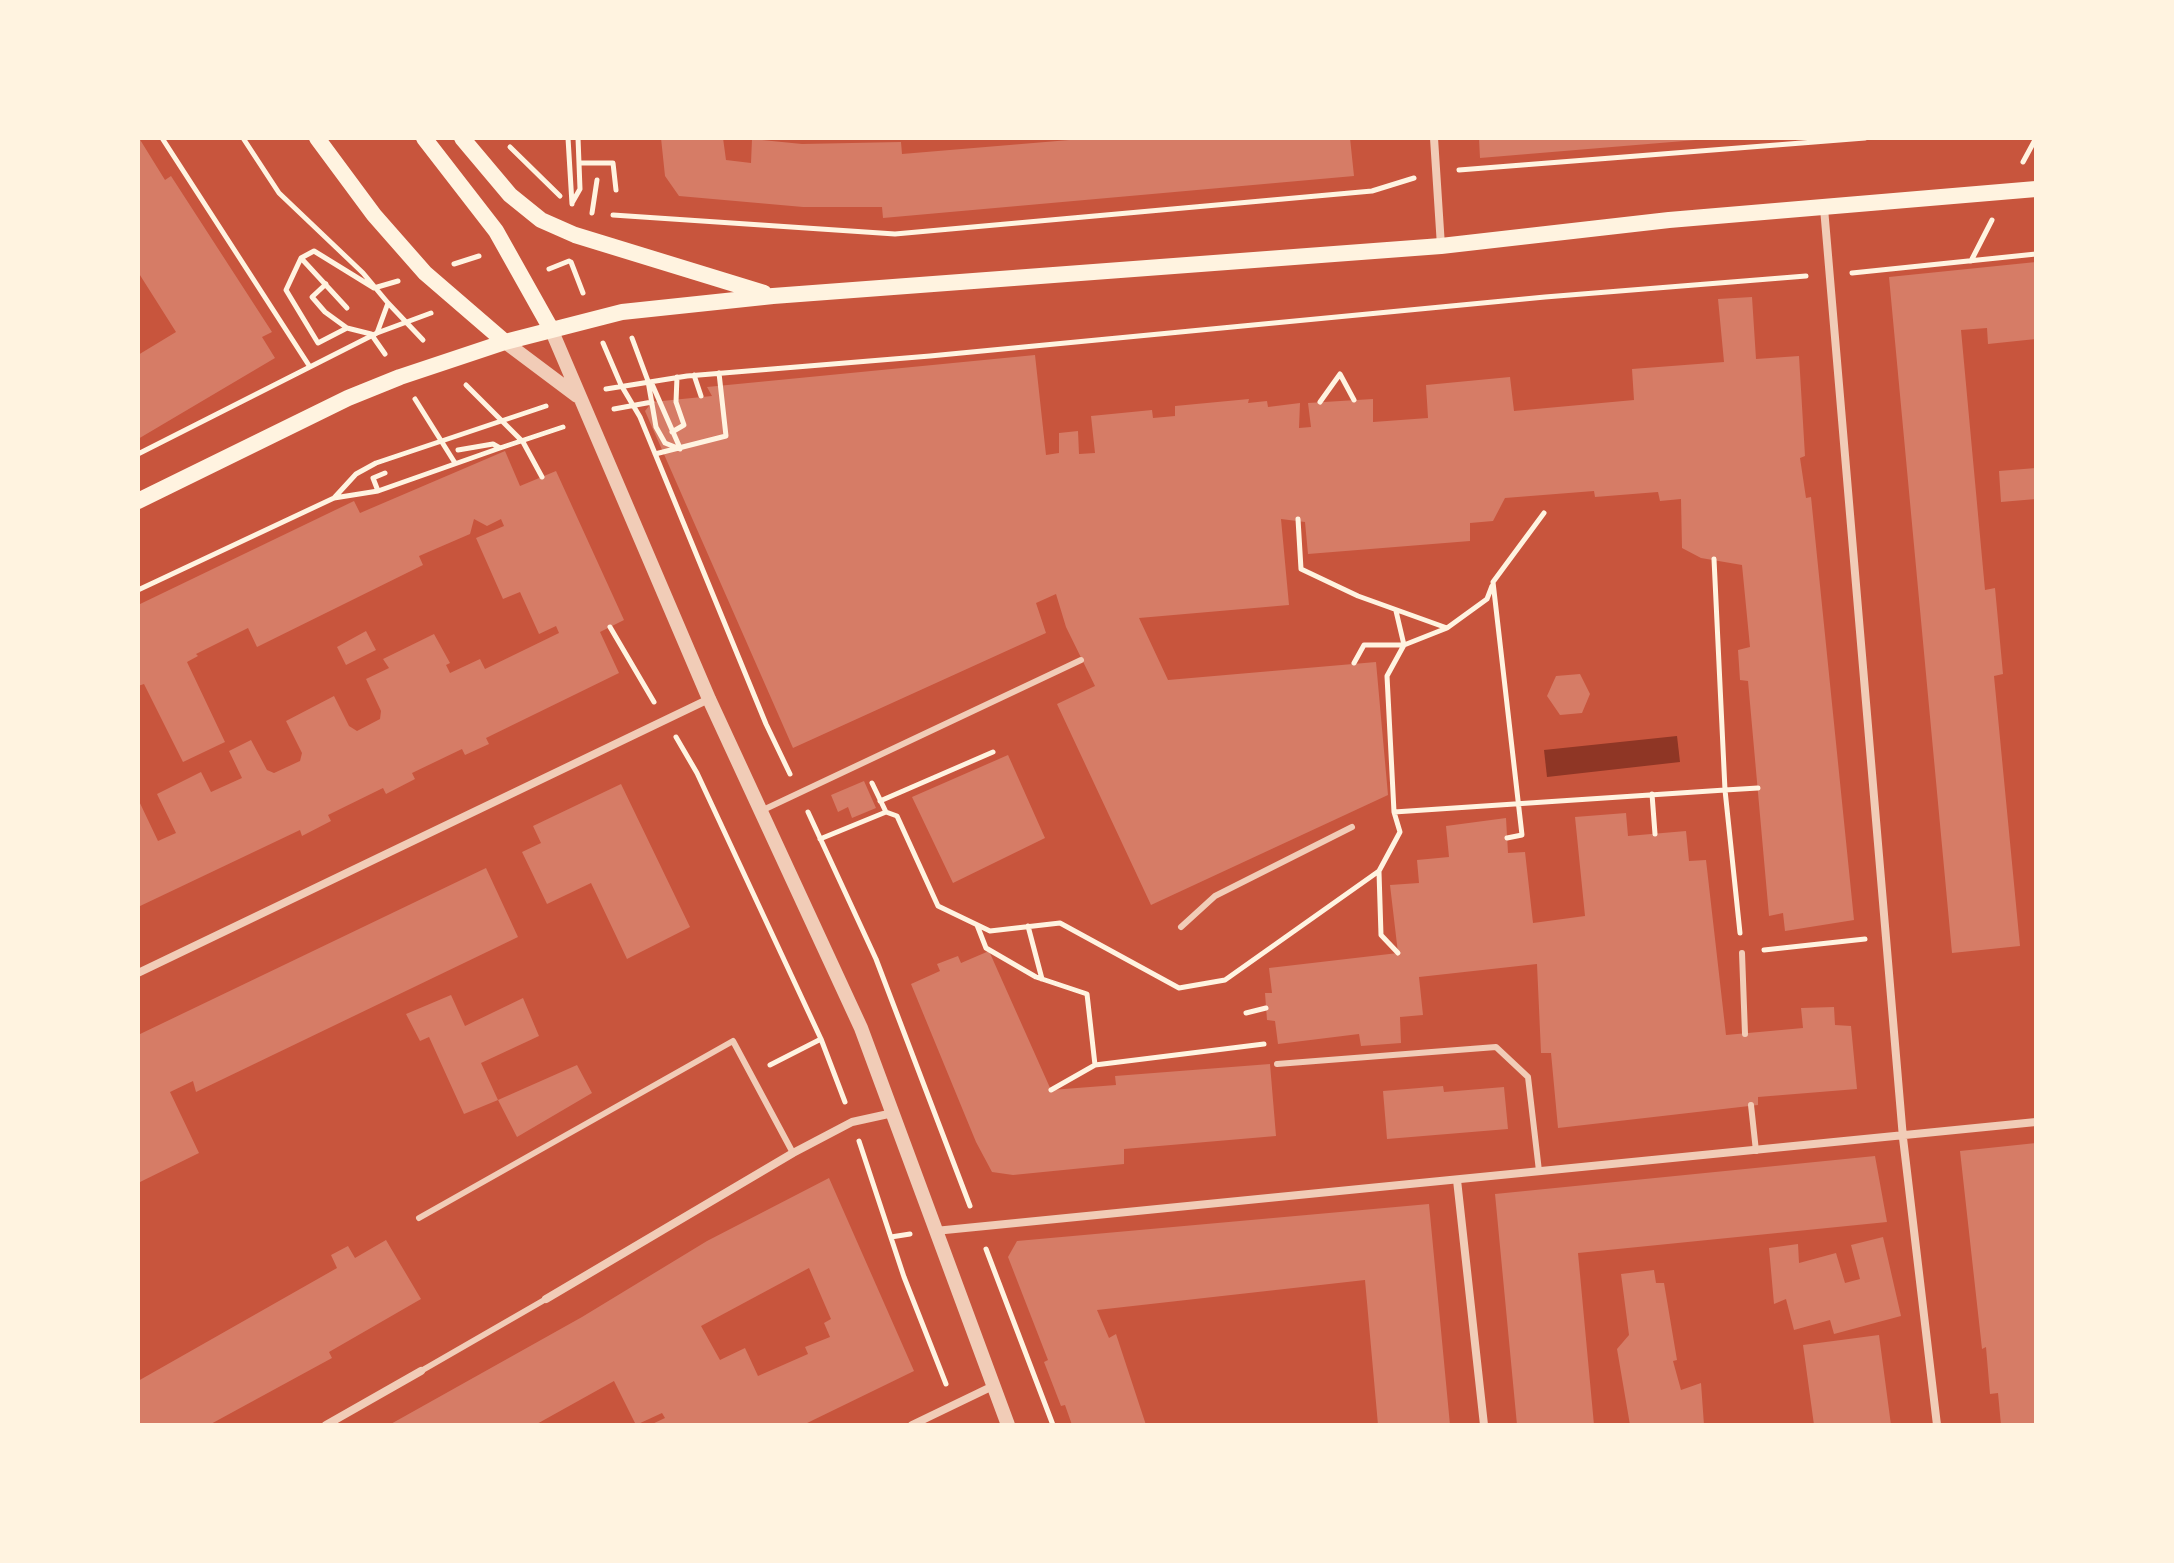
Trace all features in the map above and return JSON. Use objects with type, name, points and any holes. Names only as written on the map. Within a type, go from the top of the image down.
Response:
[{"type":"main road","points":[[317,138],[374,215],[425,273],[505,342]]},
{"type":"main road","points":[[424,138],[496,231],[551,329]]},
{"type":"main road","points":[[462,138],[510,195],[541,220],[575,235],[773,296]]},
{"type":"main road","points":[[138,501],[348,398],[400,377],[505,342],[622,312],[773,296],[1441,246],[2036,189]]},
{"type":"street","points":[[1434,138],[1441,246]]},
{"type":"street","points":[[1824,207],[1903,1138],[1937,1425]]},
{"type":"street","points":[[551,329],[577,396],[709,699],[861,1028],[1008,1425]]},
{"type":"street","points":[[505,342],[577,396]]},
{"type":"street","points":[[138,973],[709,699]]},
{"type":"street","points":[[546,1299],[793,1153],[852,1122],[893,1112]]},
{"type":"street","points":[[934,1231],[1903,1138],[2036,1122]]},
{"type":"street","points":[[1457,1180],[1484,1425]]},
{"type":"street","points":[[326,1425],[421,1371]]},
{"type":"street","points":[[912,1425],[993,1386]]},
{"type":"lane","points":[[759,811],[1081,660]]},
{"type":"lane","points":[[1181,927],[1215,896],[1352,827]]},
{"type":"lane","points":[[1742,953],[1745,1034]]},
{"type":"lane","points":[[419,1218],[733,1041],[793,1153]]},
{"type":"lane","points":[[1277,1064],[1496,1047],[1528,1077],[1539,1171]]},
{"type":"lane","points":[[1751,1105],[1756,1151]]},
{"type":"lane","points":[[421,1371],[546,1299]]},
{"type":"path","points":[[162,138],[310,367]]},
{"type":"path","points":[[138,454],[377,333],[388,303],[279,193],[243,138]]},
{"type":"path","points":[[501,138],[572,206],[592,213],[895,234],[1372,191],[1436,172],[1865,138]]},
{"type":"path","points":[[568,138],[572,206]]},
{"type":"path","points":[[572,206],[580,189],[578,138]]},
{"type":"path","points":[[579,163],[613,163],[616,190]]},
{"type":"path","points":[[592,213],[597,180]]},
{"type":"path","points":[[1053,1425],[876,959],[766,724],[655,454],[621,385],[694,375],[2036,254]]},
{"type":"path","points":[[347,308],[301,258],[286,290],[318,343],[347,328]]},
{"type":"path","points":[[326,284],[312,297],[325,312],[347,328],[371,334]]},
{"type":"path","points":[[622,312],[680,449]]},
{"type":"path","points":[[930,356],[931,365]]},
{"type":"path","points":[[655,454],[726,436],[719,373]]},
{"type":"path","points":[[1320,402],[1340,374],[1354,400]]},
{"type":"path","points":[[694,375],[701,396]]},
{"type":"path","points":[[400,377],[455,463]]},
{"type":"path","points":[[672,432],[684,425],[676,402],[677,377]]},
{"type":"path","points":[[650,382],[656,427],[665,443],[680,449]]},
{"type":"path","points":[[334,498],[356,474],[366,468],[440,440],[577,396]]},
{"type":"path","points":[[138,590],[334,498],[378,491],[523,442],[586,417],[631,403],[652,402]]},
{"type":"path","points":[[501,421],[523,442],[542,477]]},
{"type":"path","points":[[458,450],[493,444],[500,448]]},
{"type":"path","points":[[378,491],[373,478],[385,473]]},
{"type":"path","points":[[1354,663],[1364,645],[1404,645],[1447,628],[1487,599],[1493,582],[1544,513]]},
{"type":"path","points":[[1298,519],[1301,569],[1396,610],[1447,628]]},
{"type":"path","points":[[1714,559],[1725,790],[1742,953],[1886,937]]},
{"type":"path","points":[[1493,582],[1522,835],[1507,838]]},
{"type":"path","points":[[863,762],[886,812],[897,816],[938,906],[990,931],[1060,923],[1179,988],[1225,980],[1379,871],[1400,832],[1394,812],[1387,676],[1404,645],[1396,610]]},
{"type":"path","points":[[610,627],[697,773],[821,1039],[904,1277],[954,1406]]},
{"type":"path","points":[[880,801],[993,752]]},
{"type":"path","points":[[1394,812],[1758,788]]},
{"type":"path","points":[[1652,794],[1655,834]]},
{"type":"path","points":[[820,839],[886,812]]},
{"type":"path","points":[[1379,871],[1381,935],[1398,953]]},
{"type":"path","points":[[976,924],[986,948],[1042,979],[1087,994],[1095,1065]]},
{"type":"path","points":[[1028,926],[1042,979]]},
{"type":"path","points":[[1246,1013],[1266,1008]]},
{"type":"path","points":[[751,1074],[821,1039]]},
{"type":"path","points":[[1051,1090],[1095,1065],[1265,1044]]},
{"type":"shaded area","points":[[1677,736],[1680,762],[1547,777],[1544,750]]},
{"type":"building","points":[[139,138],[165,180],[171,176],[272,332],[262,337],[275,358],[138,439],[138,355],[176,332],[138,272]]},
{"type":"building","points":[[661,138],[723,138],[726,160],[751,163],[752,139],[802,144],[901,142],[902,154],[1093,138],[1350,138],[1354,176],[883,218],[882,207],[803,207],[679,196],[665,176]]},
{"type":"building","points":[[1479,138],[1696,138],[1696,140],[1480,158]]},
{"type":"building","points":[[2036,262],[2036,339],[1988,344],[1987,328],[1961,330],[1985,590],[1995,588],[2003,674],[1994,676],[2020,946],[1952,953],[1889,277]]},
{"type":"building","points":[[1752,297],[1756,359],[1799,356],[1805,456],[1800,458],[1806,498],[1811,497],[1854,920],[1785,931],[1783,913],[1769,916],[1748,681],[1740,680],[1738,650],[1750,647],[1742,565],[1701,558],[1682,548],[1681,499],[1660,501],[1658,492],[1595,497],[1594,491],[1505,498],[1493,521],[1470,523],[1470,541],[1308,554],[1305,522],[1281,519],[1289,605],[1139,618],[1168,680],[1376,662],[1388,795],[1151,905],[1057,704],[1095,686],[1066,627],[1056,594],[1036,603],[1046,633],[793,748],[645,411],[652,402],[712,396],[707,387],[1035,355],[1046,455],[1059,453],[1059,433],[1078,431],[1079,454],[1095,453],[1091,416],[1152,410],[1153,418],[1175,416],[1175,406],[1249,399],[1248,403],[1267,401],[1268,407],[1300,403],[1299,428],[1311,427],[1308,403],[1373,399],[1373,422],[1428,418],[1426,385],[1510,377],[1514,411],[1634,400],[1632,369],[1724,362],[1718,299]]},
{"type":"building","points":[[505,451],[520,486],[556,471],[624,620],[600,632],[619,673],[486,738],[489,744],[465,755],[462,749],[412,773],[415,779],[386,794],[383,788],[328,815],[331,821],[302,836],[300,830],[138,907],[138,799],[158,841],[176,833],[157,794],[201,772],[211,792],[242,778],[229,751],[251,740],[267,770],[274,773],[300,761],[302,753],[286,721],[334,696],[349,726],[357,731],[380,719],[381,711],[366,679],[389,668],[383,659],[434,634],[450,663],[446,665],[450,673],[480,659],[485,669],[559,633],[556,626],[539,634],[520,592],[503,599],[476,538],[504,526],[501,519],[487,526],[474,519],[470,534],[419,556],[423,565],[257,647],[248,628],[196,654],[198,656],[187,662],[225,742],[183,762],[144,684],[138,686],[138,605],[354,501],[360,513]]},
{"type":"building","points":[[2036,468],[2036,499],[2001,502],[1999,471]]},
{"type":"building","points":[[366,631],[376,650],[346,665],[337,647]]},
{"type":"building","points":[[1580,674],[1590,694],[1582,713],[1560,715],[1547,696],[1556,676]]},
{"type":"building","points":[[1008,755],[1045,838],[953,883],[912,797]]},
{"type":"building","points":[[864,781],[876,808],[852,818],[848,807],[838,812],[831,795]]},
{"type":"building","points":[[621,784],[690,927],[627,959],[591,883],[547,904],[522,852],[541,843],[533,826]]},
{"type":"building","points":[[1626,813],[1628,836],[1686,831],[1689,861],[1706,860],[1726,1035],[1803,1028],[1801,1008],[1834,1007],[1835,1025],[1851,1026],[1857,1089],[1758,1097],[1758,1105],[1558,1128],[1551,1053],[1541,1053],[1537,964],[1419,977],[1423,1015],[1400,1017],[1401,1043],[1361,1046],[1359,1034],[1278,1044],[1275,1021],[1267,1020],[1265,993],[1272,993],[1269,968],[1398,953],[1390,885],[1419,883],[1417,860],[1449,857],[1446,826],[1506,818],[1508,853],[1525,852],[1533,923],[1585,916],[1575,817]]},
{"type":"building","points":[[486,868],[518,937],[196,1092],[193,1081],[170,1092],[199,1153],[138,1183],[138,1035]]},
{"type":"building","points":[[989,951],[1051,1090],[1116,1085],[1115,1076],[1270,1064],[1276,1136],[1124,1149],[1124,1164],[1013,1175],[992,1172],[976,1142],[911,984],[940,971],[937,964],[958,956],[961,963]]},
{"type":"building","points":[[451,995],[465,1026],[523,998],[539,1036],[481,1063],[498,1100],[464,1114],[429,1037],[420,1041],[406,1014]]},
{"type":"building","points":[[577,1065],[592,1093],[517,1137],[498,1100]]},
{"type":"building","points":[[1443,1086],[1444,1092],[1504,1087],[1508,1129],[1387,1139],[1383,1091]]},
{"type":"building","points":[[2036,1143],[2036,1425],[2001,1425],[1998,1393],[1990,1394],[1986,1347],[1982,1349],[1960,1151]]},
{"type":"building","points":[[1875,1156],[1887,1222],[1578,1253],[1594,1425],[1517,1425],[1495,1194]]},
{"type":"building","points":[[829,1178],[914,1371],[803,1425],[650,1425],[665,1418],[662,1413],[636,1425],[614,1381],[535,1425],[389,1425],[582,1317],[707,1241]],"holes":[[[809,1268],[831,1319],[824,1323],[830,1337],[805,1347],[808,1354],[758,1376],[745,1348],[720,1360],[701,1326]]]},
{"type":"building","points":[[1429,1204],[1450,1425],[1378,1425],[1365,1280],[1097,1310],[1109,1338],[1116,1334],[1146,1425],[1072,1425],[1044,1362],[1048,1360],[1008,1257],[1017,1241]]},
{"type":"building","points":[[1883,1237],[1901,1316],[1834,1334],[1830,1320],[1794,1330],[1786,1299],[1774,1304],[1769,1248],[1798,1244],[1799,1263],[1836,1253],[1845,1283],[1860,1279],[1851,1245]]},
{"type":"building","points":[[386,1240],[421,1299],[329,1352],[332,1358],[209,1425],[138,1425],[138,1381],[337,1268],[331,1255],[348,1246],[355,1258]]},
{"type":"building","points":[[1654,1270],[1656,1283],[1664,1283],[1677,1360],[1673,1361],[1681,1390],[1701,1383],[1704,1425],[1630,1425],[1617,1349],[1629,1335],[1621,1274]]},
{"type":"building","points":[[1879,1335],[1891,1425],[1814,1425],[1803,1345]]}]
